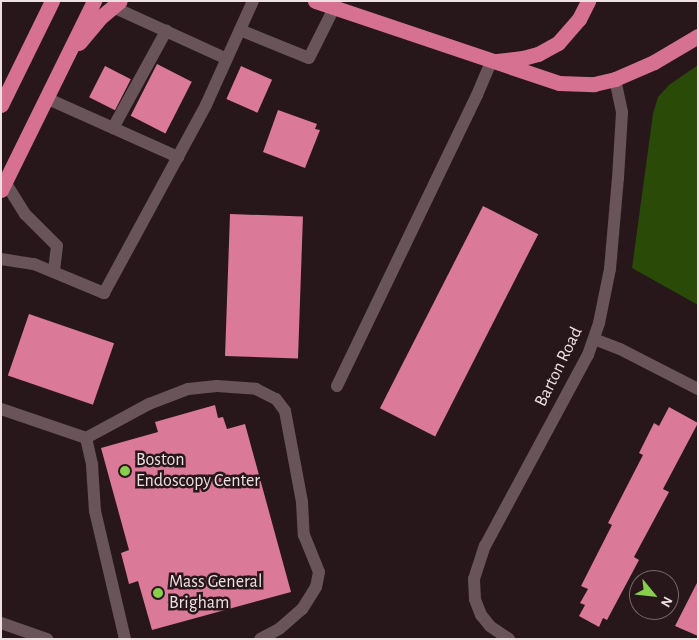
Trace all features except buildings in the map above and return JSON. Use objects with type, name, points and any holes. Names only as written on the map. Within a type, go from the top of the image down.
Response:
[{"type":"highway","points":[[1,105],[52,1]]},
{"type":"highway","points":[[3,186],[94,1]]},
{"type":"highway","points":[[315,1],[491,62],[559,83],[594,84],[614,79],[654,62],[698,36]]},
{"type":"highway","points":[[491,62],[538,54],[558,43],[579,19],[588,1]]},
{"type":"highway","points":[[63,64],[90,31],[117,4]]},
{"type":"lane","points":[[1,259],[27,262],[104,293],[178,157],[227,59],[253,1]]},
{"type":"lane","points":[[117,4],[166,31],[227,59]]},
{"type":"lane","points":[[240,30],[309,58],[334,8]]},
{"type":"lane","points":[[113,128],[166,31]]},
{"type":"lane","points":[[337,386],[469,112],[491,62]]},
{"type":"lane","name":"Barton Road","points":[[509,639],[490,626],[481,615],[474,594],[476,572],[486,546],[588,355],[594,339],[607,290],[616,200],[622,112],[614,79]]},
{"type":"lane","points":[[46,98],[178,157]]},
{"type":"lane","points":[[3,186],[25,214],[57,246],[54,272]]},
{"type":"lane","points":[[594,339],[620,349],[698,389]]},
{"type":"lane","points":[[1,409],[86,438],[156,401],[188,389],[217,386],[256,389],[276,399],[286,411],[302,502],[304,535],[319,572],[316,587],[302,609],[279,629],[260,639]]},
{"type":"lane","points":[[86,438],[92,465],[95,511],[125,639]]},
{"type":"lane","points":[[1,623],[47,639]]},
{"type":"green space","points":[[698,65],[698,305],[632,268],[653,114],[658,97],[669,85]]},
{"type":"place","name":"Boston Endoscopy Center","points":[[125,471]]},
{"type":"place","name":"Mass General Brigham","points":[[158,593]]}]
